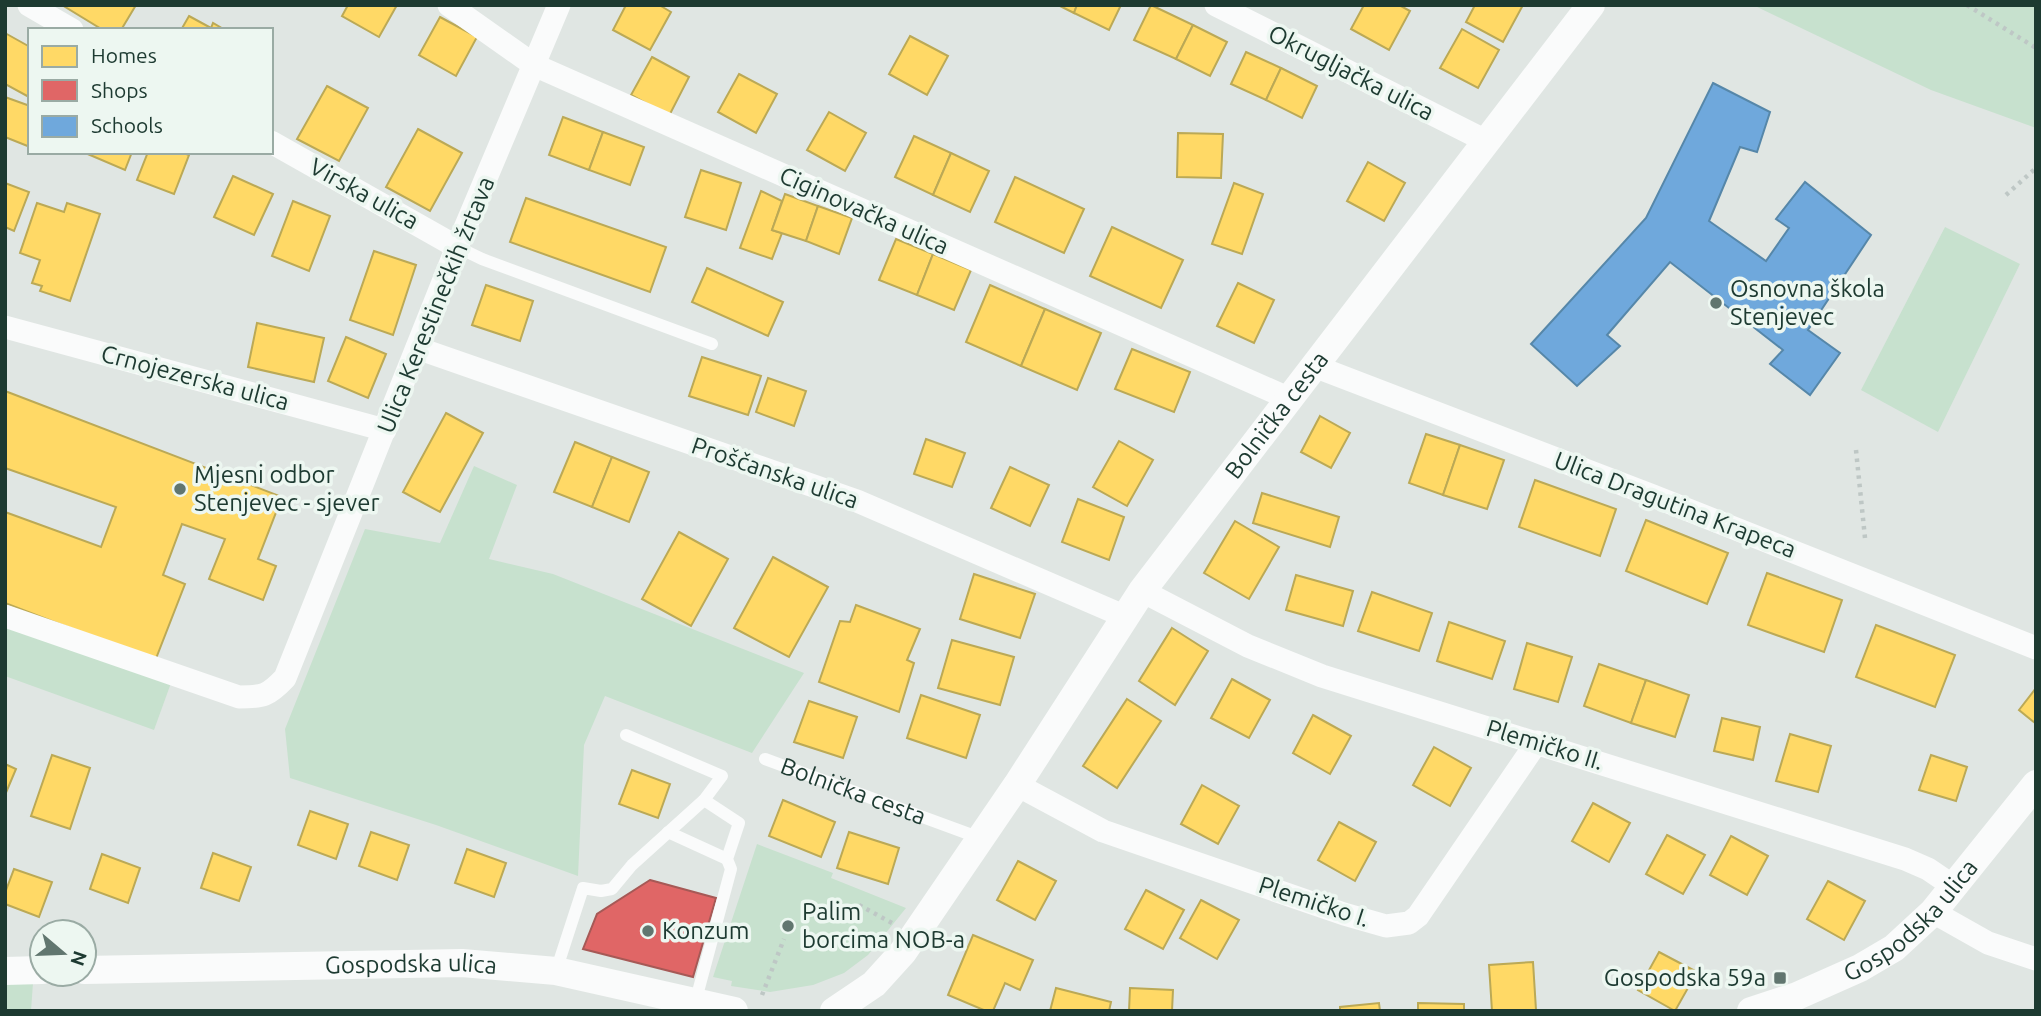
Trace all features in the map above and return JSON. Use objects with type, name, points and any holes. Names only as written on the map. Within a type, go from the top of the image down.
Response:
[{"type":"street","points":[[29,5],[69,28]]},
{"type":"street","name":"Ciginovačka ulica","points":[[449,5],[534,65],[1290,399]]},
{"type":"street","name":"Ulica Kerestinečkih žrtava","points":[[5,616],[239,697],[259,697],[271,692],[285,678],[457,247],[559,5]]},
{"type":"street","name":"Okrugljačka ulica","points":[[1216,5],[1486,141]]},
{"type":"street","name":"Bolnička cesta","points":[[834,1011],[874,984],[903,952],[1017,785],[1142,591],[1591,5]]},
{"type":"street","name":"Virska ulica","points":[[273,143],[457,247]]},
{"type":"street","name":"Crnojezerska ulica","points":[[5,327],[385,429]]},
{"type":"street","name":"Proščanska ulica","points":[[417,348],[858,501],[1126,617]]},
{"type":"street","name":"Ulica Dragutina Krapeca","points":[[1314,366],[1653,496],[2036,648]]},
{"type":"street","name":"Plemičko II.","points":[[1142,591],[1248,646],[1322,676],[1905,859],[1928,869],[1954,886]]},
{"type":"street","name":"Plemičko I.","points":[[1017,785],[1103,831],[1386,926],[1409,923],[1418,916],[1537,742]]},
{"type":"street","name":"Gospodska ulica","points":[[1751,1011],[1797,996],[1860,968],[1894,948],[1933,912],[2036,784]]},
{"type":"street","points":[[1933,912],[1988,943],[2036,959]]},
{"type":"street","name":"Gospodska ulica","points":[[98,970],[462,963],[556,971],[650,1002],[695,1003],[734,1011]]},
{"type":"street","points":[[5,971],[28,970]]},
{"type":"lane","points":[[457,247],[482,259],[712,344]]},
{"type":"lane","points":[[556,971],[583,888],[601,891],[612,889],[632,865],[704,800],[722,776],[626,735]]},
{"type":"lane","name":"Bolnička cesta","points":[[765,759],[981,838]]},
{"type":"lane","points":[[695,1003],[731,869],[727,859],[739,823],[704,800]]},
{"type":"lane","points":[[668,832],[727,859]]},
{"type":"path","points":[[1967,5],[2036,48]]},
{"type":"path","points":[[2007,195],[2036,168]]},
{"type":"path","points":[[1856,450],[1865,538]]},
{"type":"path","points":[[859,905],[886,920]]},
{"type":"path","points":[[762,995],[784,939]]},
{"type":"green space","points":[[1753,5],[2036,5],[2036,128],[1931,90]]},
{"type":"green space","points":[[1945,227],[2020,264],[1938,432],[1861,390]]},
{"type":"green space","points":[[474,466],[517,485],[489,559],[553,574],[804,673],[752,753],[605,696],[584,745],[578,876],[436,825],[290,778],[285,729],[365,529],[440,543]]},
{"type":"green space","points":[[5,625],[171,683],[154,730],[5,676]]},
{"type":"green space","points":[[757,844],[833,873],[831,878],[906,908],[868,955],[844,973],[813,985],[770,992],[731,986],[732,981],[713,977]]},
{"type":"green space","points":[[28,983],[28,988],[33,988],[31,1011],[5,1011],[5,984]]},
{"type":"building: Homes","points":[[62,5],[136,5],[122,28],[100,28]]},
{"type":"building: Homes","points":[[348,5],[397,5],[379,37],[342,16]]},
{"type":"building: Homes","points":[[626,5],[659,5],[671,12],[650,50],[613,30]]},
{"type":"building: Homes","points":[[1058,5],[1077,5],[1074,13]]},
{"type":"building: Homes","points":[[1077,5],[1121,5],[1109,30],[1074,13]]},
{"type":"building: Homes","points":[[1151,5],[1193,25],[1176,59],[1134,40]]},
{"type":"building: Homes","points":[[1364,5],[1399,5],[1410,11],[1389,50],[1351,29]]},
{"type":"building: Homes","points":[[1475,5],[1523,5],[1503,42],[1466,22]]},
{"type":"building: Homes","points":[[189,16],[211,28],[182,28]]},
{"type":"building: Homes","points":[[440,17],[477,37],[456,76],[419,55]]},
{"type":"building: Homes","points":[[1193,25],[1227,42],[1210,76],[1176,59]]},
{"type":"building: Homes","points":[[1462,29],[1499,50],[1478,88],[1440,68]]},
{"type":"building: Homes","points":[[5,33],[28,46],[28,96],[5,84]]},
{"type":"building: Homes","points":[[910,36],[948,56],[927,95],[889,74]]},
{"type":"building: Homes","points":[[1246,52],[1281,68],[1266,100],[1231,84]]},
{"type":"building: Homes","points":[[652,57],[689,77],[669,116],[631,95]]},
{"type":"building: Homes","points":[[1281,68],[1317,86],[1302,118],[1266,100]]},
{"type":"building: Homes","points":[[739,74],[777,94],[756,133],[718,112]]},
{"type":"building: Homes","points":[[327,86],[368,108],[339,161],[297,139]]},
{"type":"building: Homes","points":[[5,97],[28,105],[28,146],[5,137]]},
{"type":"building: Homes","points":[[829,112],[866,133],[845,171],[807,150]]},
{"type":"building: Homes","points":[[563,117],[603,132],[589,170],[549,155]]},
{"type":"building: Homes","points":[[418,129],[462,153],[430,211],[386,187]]},
{"type":"building: Homes","points":[[603,132],[644,147],[630,185],[589,170]]},
{"type":"building: Homes","points":[[1178,133],[1223,134],[1221,178],[1177,177]]},
{"type":"building: Homes","points":[[914,136],[951,153],[933,195],[895,177]]},
{"type":"building: Homes","points":[[951,153],[989,171],[970,212],[933,195]]},
{"type":"building: Homes","points":[[88,154],[131,154],[125,170]]},
{"type":"building: Homes","points":[[147,154],[189,155],[174,194],[137,180]]},
{"type":"building: Homes","points":[[1368,162],[1405,183],[1384,221],[1347,201]]},
{"type":"building: Homes","points":[[701,170],[741,183],[726,230],[685,217]]},
{"type":"building: Homes","points":[[233,176],[273,194],[254,235],[214,217]]},
{"type":"building: Homes","points":[[1015,177],[1084,209],[1064,253],[995,222]]},
{"type":"building: Homes","points":[[5,183],[29,192],[14,231],[5,227]]},
{"type":"building: Homes","points":[[1234,183],[1263,194],[1242,254],[1212,244]]},
{"type":"building: Homes","points":[[761,191],[782,201],[772,230],[782,233],[772,259],[740,248]]},
{"type":"building: Homes","points":[[785,194],[818,206],[806,241],[772,230]]},
{"type":"building: Homes","points":[[526,198],[666,247],[650,292],[510,242]]},
{"type":"building: Homes","points":[[293,201],[330,216],[309,271],[272,256]]},
{"type":"building: Homes","points":[[37,203],[64,212],[67,203],[100,214],[70,301],[40,291],[42,286],[32,283],[40,260],[20,253]]},
{"type":"building: Homes","points":[[818,206],[852,218],[839,254],[806,241]]},
{"type":"building: Homes","points":[[1112,227],[1183,260],[1161,308],[1090,276]]},
{"type":"building: Homes","points":[[896,239],[933,254],[917,295],[879,280]]},
{"type":"building: Homes","points":[[374,251],[416,265],[393,335],[350,320]]},
{"type":"building: Homes","points":[[933,254],[971,270],[954,310],[917,295]]},
{"type":"building: Homes","points":[[707,268],[783,302],[768,336],[692,302]]},
{"type":"building: Homes","points":[[1238,283],[1274,300],[1254,343],[1217,326]]},
{"type":"building: Homes","points":[[486,285],[533,301],[520,341],[472,325]]},
{"type":"building: Homes","points":[[990,285],[1045,309],[1021,366],[966,342]]},
{"type":"building: Homes","points":[[1045,309],[1101,333],[1077,390],[1021,366]]},
{"type":"building: Homes","points":[[257,323],[324,338],[314,382],[248,367]]},
{"type":"building: Homes","points":[[346,337],[386,354],[368,398],[328,381]]},
{"type":"building: Homes","points":[[1132,349],[1190,372],[1174,412],[1115,389]]},
{"type":"building: Homes","points":[[702,357],[761,376],[748,415],[689,396]]},
{"type":"building: Homes","points":[[768,378],[806,391],[794,426],[756,412]]},
{"type":"building: Homes","points":[[5,391],[282,497],[258,559],[276,566],[263,600],[209,579],[225,539],[182,524],[163,575],[185,584],[155,661],[5,603],[5,512],[101,547],[116,507],[5,468]]},
{"type":"building: Homes","points":[[446,413],[483,433],[440,512],[403,492]]},
{"type":"building: Homes","points":[[1320,416],[1350,433],[1331,468],[1301,452]]},
{"type":"building: Homes","points":[[1426,434],[1460,445],[1443,495],[1409,483]]},
{"type":"building: Homes","points":[[926,439],[965,453],[952,487],[914,474]]},
{"type":"building: Homes","points":[[1119,441],[1153,460],[1127,506],[1093,487]]},
{"type":"building: Homes","points":[[575,442],[612,457],[592,507],[554,492]]},
{"type":"building: Homes","points":[[1460,445],[1504,460],[1487,509],[1443,495]]},
{"type":"building: Homes","points":[[612,457],[649,472],[629,522],[592,507]]},
{"type":"building: Homes","points":[[1010,467],[1049,485],[1030,526],[991,508]]},
{"type":"building: Homes","points":[[1535,480],[1616,509],[1600,556],[1519,527]]},
{"type":"building: Homes","points":[[1262,493],[1339,517],[1330,547],[1253,523]]},
{"type":"building: Homes","points":[[1078,499],[1124,517],[1109,560],[1062,542]]},
{"type":"building: Homes","points":[[1646,520],[1728,553],[1707,604],[1626,571]]},
{"type":"building: Homes","points":[[1235,521],[1279,547],[1249,599],[1204,573]]},
{"type":"building: Homes","points":[[679,532],[728,559],[691,626],[642,599]]},
{"type":"building: Homes","points":[[773,557],[828,587],[789,657],[734,628]]},
{"type":"building: Homes","points":[[1767,573],[1842,600],[1824,652],[1748,625]]},
{"type":"building: Homes","points":[[974,574],[1035,594],[1020,638],[960,619]]},
{"type":"building: Homes","points":[[1296,575],[1353,591],[1343,626],[1286,610]]},
{"type":"building: Homes","points":[[1372,592],[1432,613],[1419,651],[1358,631]]},
{"type":"building: Homes","points":[[856,605],[920,629],[907,660],[914,663],[899,712],[819,682],[840,621],[850,622]]},
{"type":"building: Homes","points":[[1449,622],[1505,641],[1492,679],[1437,661]]},
{"type":"building: Homes","points":[[1876,625],[1955,655],[1935,707],[1856,677]]},
{"type":"building: Homes","points":[[1172,628],[1208,651],[1175,705],[1139,681]]},
{"type":"building: Homes","points":[[952,640],[1014,657],[1000,705],[938,688]]},
{"type":"building: Homes","points":[[1527,643],[1572,657],[1558,702],[1514,689]]},
{"type":"building: Homes","points":[[1599,664],[1646,680],[1631,723],[1584,706]]},
{"type":"building: Homes","points":[[1232,679],[1270,700],[1249,738],[1211,718]]},
{"type":"building: Homes","points":[[1646,680],[1689,695],[1675,737],[1631,723]]},
{"type":"building: Homes","points":[[2036,688],[2036,722],[2035,723],[2019,710]]},
{"type":"building: Homes","points":[[921,695],[980,715],[966,758],[907,738]]},
{"type":"building: Homes","points":[[1127,699],[1161,721],[1117,788],[1083,766]]},
{"type":"building: Homes","points":[[809,701],[857,717],[843,758],[794,742]]},
{"type":"building: Homes","points":[[1313,715],[1351,736],[1330,774],[1293,753]]},
{"type":"building: Homes","points":[[1722,718],[1760,727],[1753,760],[1714,751]]},
{"type":"building: Homes","points":[[1790,734],[1831,746],[1818,792],[1776,781]]},
{"type":"building: Homes","points":[[1434,747],[1471,768],[1450,806],[1413,785]]},
{"type":"building: Homes","points":[[52,755],[90,768],[70,829],[31,816]]},
{"type":"building: Homes","points":[[1931,755],[1967,767],[1956,801],[1919,790]]},
{"type":"building: Homes","points":[[5,764],[16,769],[5,795]]},
{"type":"building: Homes","points":[[632,770],[670,784],[658,818],[619,804]]},
{"type":"building: Homes","points":[[1202,785],[1239,806],[1218,844],[1181,824]]},
{"type":"building: Homes","points":[[783,800],[835,822],[821,857],[769,836]]},
{"type":"building: Homes","points":[[1593,803],[1630,823],[1609,862],[1572,841]]},
{"type":"building: Homes","points":[[310,811],[348,824],[336,859],[298,845]]},
{"type":"building: Homes","points":[[1339,822],[1376,842],[1355,881],[1318,860]]},
{"type":"building: Homes","points":[[371,832],[409,845],[397,880],[359,866]]},
{"type":"building: Homes","points":[[849,832],[899,848],[888,884],[837,868]]},
{"type":"building: Homes","points":[[1667,835],[1705,855],[1683,894],[1646,874]]},
{"type":"building: Homes","points":[[1731,836],[1768,856],[1747,895],[1710,875]]},
{"type":"building: Homes","points":[[467,849],[506,863],[494,897],[455,883]]},
{"type":"building: Homes","points":[[213,853],[251,867],[239,901],[201,888]]},
{"type":"building: Homes","points":[[102,854],[140,868],[128,903],[90,889]]},
{"type":"building: Homes","points":[[1018,861],[1056,881],[1035,920],[997,900]]},
{"type":"building: Homes","points":[[14,869],[52,882],[39,917],[5,904],[5,893]]},
{"type":"building: Homes","points":[[1828,881],[1865,901],[1844,940],[1807,919]]},
{"type":"building: Homes","points":[[1146,890],[1184,910],[1163,949],[1125,929]]},
{"type":"building: Homes","points":[[1201,900],[1239,920],[1217,959],[1180,938]]},
{"type":"building: Homes","points":[[973,935],[1033,960],[1020,990],[1005,983],[993,1011],[986,1011],[948,995]]},
{"type":"building: Homes","points":[[1659,952],[1697,972],[1675,1011],[1638,990]]},
{"type":"building: Homes","points":[[1533,962],[1536,1010],[1492,1011],[1489,965]]},
{"type":"building: Homes","points":[[1056,988],[1111,1002],[1109,1011],[1050,1011]]},
{"type":"building: Homes","points":[[1130,988],[1173,990],[1172,1011],[1129,1011]]},
{"type":"building: Homes","points":[[1379,1003],[1380,1011],[1340,1011],[1340,1007]]},
{"type":"building: Homes","points":[[1418,1003],[1464,1004],[1464,1011],[1418,1011]]},
{"type":"building: Shops","name":"Konzum","points":[[650,880],[716,898],[693,977],[583,949],[597,914]]},
{"type":"building: Schools","points":[[1713,83],[1770,112],[1757,152],[1740,147],[1709,221],[1766,261],[1789,228],[1776,219],[1805,182],[1871,235],[1808,330],[1840,353],[1810,395],[1770,364],[1783,350],[1670,262],[1607,335],[1620,346],[1577,386],[1531,344],[1646,218]]},
{"type":"place","name":"Osnovna škola Stenjevec","points":[[1716,303]]},
{"type":"place","name":"Mjesni odbor Stenjevec - sjever","points":[[180,489]]},
{"type":"place","name":"Palim borcima NOB-a","points":[[788,926]]},
{"type":"place","name":"Konzum","points":[[648,931]]},
{"type":"place","name":"Gospodska 59a","points":[[1780,978]]}]
